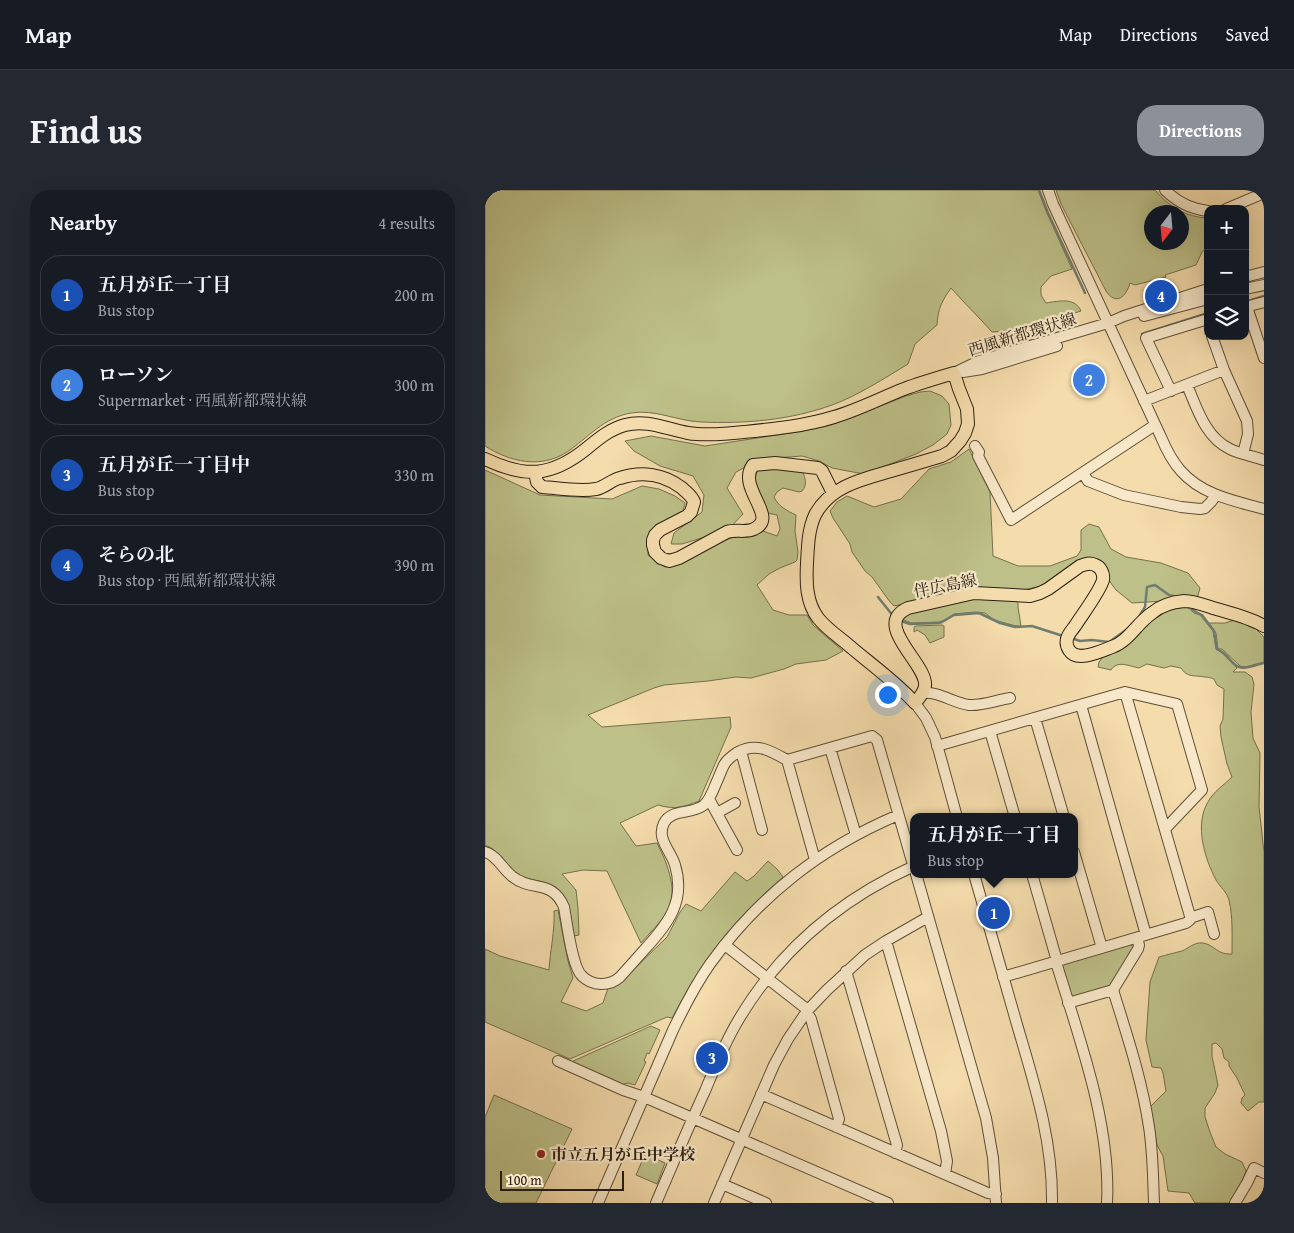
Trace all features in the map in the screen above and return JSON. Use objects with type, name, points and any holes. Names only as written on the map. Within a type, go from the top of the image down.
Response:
[{"type":"main road","points":[[485,459],[520,471],[535,472],[550,469],[567,462],[608,432],[625,425],[643,423],[688,433],[710,435],[800,425],[835,417],[904,389],[954,373],[968,417],[965,433],[955,447],[949,453],[942,456],[861,480],[839,489],[827,499],[817,512],[809,534],[807,581],[810,603],[818,617],[831,632],[892,682],[918,698]]},
{"type":"main road","points":[[535,472],[537,482],[541,487],[598,489],[615,479],[641,474],[661,477],[675,483],[692,497],[694,502],[691,512],[687,516],[660,530],[655,535],[653,540],[655,552],[669,562],[727,532],[734,530],[750,531],[760,526],[763,514],[749,482],[749,472],[753,465],[775,463],[818,468],[822,471],[833,494]]},
{"type":"main road","name":"伴広島線","points":[[918,698],[925,685],[924,677],[899,638],[897,619],[903,611],[974,593],[1030,596],[1048,589],[1080,566],[1086,564],[1094,564],[1101,570],[1103,581],[1068,638],[1067,647],[1074,655],[1085,656],[1117,645],[1123,642],[1152,612],[1166,605],[1183,601],[1235,614],[1256,621],[1264,626]]},
{"type":"street","points":[[1048,190],[1166,449],[1181,471],[1199,486],[1216,495],[1264,509]]},
{"type":"street","points":[[1165,190],[1185,205],[1204,210]]},
{"type":"street","points":[[1233,205],[1252,194],[1264,193]]},
{"type":"street","points":[[1249,276],[1264,272]]},
{"type":"street","points":[[1249,289],[1264,284]]},
{"type":"street","name":"西風新都環状線","points":[[1109,325],[1124,316],[1204,290]]},
{"type":"street","name":"西風新都環状線","points":[[954,373],[981,369],[1109,325],[1204,300]]},
{"type":"street","points":[[1249,306],[1264,302]]},
{"type":"street","points":[[1249,316],[1264,358]]},
{"type":"street","points":[[1171,391],[1146,338],[1204,321]]},
{"type":"street","points":[[1213,340],[1223,370],[1247,421],[1248,434],[1243,454]]},
{"type":"street","points":[[1144,401],[1223,370]]},
{"type":"street","points":[[1187,385],[1205,426],[1218,441],[1227,448],[1264,460]]},
{"type":"street","points":[[975,446],[979,452],[978,456],[1011,520],[1155,425]]},
{"type":"street","points":[[1083,472],[1089,481],[1124,495],[1181,507],[1205,508],[1216,495]]},
{"type":"street","points":[[937,746],[1125,692],[1177,704],[1202,790],[1165,829]]},
{"type":"street","points":[[1003,977],[1189,922],[1190,918],[1125,692]]},
{"type":"street","points":[[956,813],[937,746],[918,698],[934,693],[969,705],[975,705],[1010,698]]},
{"type":"street","points":[[1068,1003],[1113,990],[1139,949],[1142,936],[1081,705]]},
{"type":"street","points":[[1035,718],[1063,813]]},
{"type":"street","points":[[990,731],[1014,813]]},
{"type":"street","points":[[485,852],[491,854],[516,879],[547,888],[556,894],[564,908],[575,964],[585,979],[598,984],[608,983],[619,977],[659,933],[675,908],[679,880],[674,862],[662,838],[661,831],[665,822],[674,814],[698,809],[703,806],[709,799],[725,764],[741,751],[759,747],[787,760],[869,736],[876,738],[910,853]]},
{"type":"street","points":[[831,748],[856,835]]},
{"type":"street","points":[[741,751],[762,830]]},
{"type":"street","points":[[787,760],[815,860]]},
{"type":"street","points":[[709,799],[737,850]]},
{"type":"street","points":[[717,813],[735,803]]},
{"type":"street","points":[[598,1203],[684,1007],[710,964],[752,913],[787,881],[815,860],[856,835],[899,816]]},
{"type":"street","points":[[1078,866],[1102,948]]},
{"type":"street","points":[[656,1203],[724,1046],[754,995],[778,964],[806,936],[837,911],[877,884],[910,869]]},
{"type":"street","points":[[917,878],[986,1118],[992,1145],[996,1198]]},
{"type":"street","points":[[975,878],[1045,1125],[1051,1170],[1051,1203]]},
{"type":"street","points":[[1033,878],[1097,1105],[1103,1132],[1107,1203]]},
{"type":"street","points":[[1190,918],[1208,912],[1215,934]]},
{"type":"street","points":[[714,1203],[778,1056],[807,1011],[846,971],[865,955],[928,917]]},
{"type":"street","points":[[886,941],[941,1131],[947,1161],[945,1174]]},
{"type":"street","points":[[725,945],[762,974]]},
{"type":"street","points":[[846,971],[897,1145],[895,1152]]},
{"type":"street","points":[[772,982],[804,1007],[811,1018],[839,1119],[836,1127]]},
{"type":"street","points":[[1113,990],[1140,1080],[1145,1104],[1152,1150],[1154,1203]]},
{"type":"street","points":[[558,1061],[888,1203]]},
{"type":"street","points":[[761,1094],[996,1198]]},
{"type":"street","points":[[1235,1203],[1254,1168],[1264,1173]]},
{"type":"street","points":[[722,1184],[765,1203]]},
{"type":"green space","points":[[485,190],[1038,190],[1072,269],[1051,276],[1041,287],[1041,295],[1046,303],[1071,302],[1081,311],[1020,330],[992,332],[951,288],[941,305],[937,325],[915,344],[908,364],[861,392],[832,405],[768,420],[734,422],[701,422],[657,414],[631,413],[612,419],[567,452],[557,457],[536,462],[515,459],[495,452],[485,446]]},
{"type":"green space","points":[[1056,190],[1155,190],[1171,205],[1144,205],[1144,250],[1189,250],[1189,215],[1204,218],[1204,250],[1196,265],[1165,275],[1166,277],[1135,285],[1130,283],[1123,296],[1117,299],[1110,296],[1061,204]]},
{"type":"green space","points":[[930,391],[942,396],[949,404],[951,425],[947,434],[933,445],[916,454],[864,474],[832,468],[819,461],[802,456],[761,459],[736,472],[727,488],[743,514],[728,530],[682,544],[671,544],[674,533],[702,512],[704,495],[693,476],[660,466],[634,451],[625,441],[651,436],[705,446],[803,431],[831,425],[906,396]]},
{"type":"green space","points":[[969,449],[990,492],[993,556],[1018,566],[1050,566],[1077,556],[1081,550],[1081,530],[1089,524],[1099,527],[1111,549],[1126,557],[1161,563],[1188,573],[1200,588],[1197,599],[1132,603],[1116,590],[1094,560],[1076,561],[1041,586],[1019,591],[936,598],[894,606],[852,552],[850,544],[830,511],[837,502],[847,496],[874,507],[901,499],[929,469],[951,462]]},
{"type":"green space","points":[[759,468],[801,469],[805,477],[805,483],[802,491],[783,488],[774,497],[783,508],[796,515],[797,560],[769,574],[757,585],[773,610],[789,615],[807,615],[813,625],[843,651],[826,660],[796,664],[751,678],[736,677],[664,685],[588,715],[602,727],[730,717],[731,727],[699,801],[679,807],[658,805],[620,823],[636,846],[657,843],[661,852],[671,879],[672,888],[672,898],[662,919],[641,943],[607,871],[583,870],[562,874],[576,890],[579,935],[574,936],[569,909],[562,894],[549,884],[516,874],[494,850],[485,845],[485,470],[540,495],[612,499],[642,486],[659,489],[675,496],[685,503],[683,511],[658,526],[648,536],[648,555],[665,567],[732,538],[763,531],[777,536],[780,529],[777,515],[767,513],[753,480]]},
{"type":"green space","points":[[970,596],[1015,599],[1018,603],[1021,626],[994,620],[985,613],[975,612],[954,614],[939,622],[911,623],[902,619],[903,615]]},
{"type":"green space","points":[[1184,604],[1194,613],[1200,615],[1213,631],[1216,649],[1223,653],[1237,668],[1233,672],[1245,672],[1252,677],[1254,684],[1251,712],[1253,738],[1260,753],[1259,807],[1264,852],[1264,1102],[1259,1102],[1248,1111],[1241,1103],[1245,1095],[1229,1066],[1229,1062],[1224,1058],[1222,1049],[1216,1043],[1212,1044],[1212,1056],[1218,1085],[1205,1108],[1205,1117],[1216,1147],[1225,1154],[1242,1162],[1246,1171],[1230,1203],[1195,1203],[1189,1193],[1168,1191],[1163,1156],[1157,1145],[1150,1107],[1166,1091],[1161,1068],[1152,1067],[1146,1040],[1150,982],[1159,957],[1182,951],[1194,944],[1200,943],[1207,944],[1223,953],[1232,954],[1232,920],[1229,900],[1227,894],[1216,880],[1208,862],[1201,831],[1204,811],[1210,798],[1232,777],[1227,764],[1220,726],[1223,719],[1224,689],[1217,685],[1214,679],[1189,675],[1181,668],[1171,666],[1164,668],[1147,664],[1139,668],[1120,664],[1111,670],[1098,667],[1102,658],[1096,656],[1152,617]]},
{"type":"green space","points":[[1235,620],[1255,628],[1264,637],[1264,662],[1245,667],[1240,666],[1222,649],[1218,649],[1216,633],[1209,623],[1225,623]]},
{"type":"green space","points":[[916,626],[944,626],[944,637],[930,643],[925,635],[917,630],[914,632],[914,627]]},
{"type":"green space","points":[[768,861],[783,877],[749,908],[719,943],[694,979],[672,1018],[667,1017],[570,1059],[485,1022],[485,949],[500,956],[549,970],[554,911],[558,910],[573,978],[561,1002],[586,1011],[603,1003],[608,988],[621,982],[667,937],[686,904],[701,911],[735,872],[747,881]]},
{"type":"green space","points":[[1127,945],[1134,947],[1112,986],[1070,998],[1062,964]]},
{"type":"green space","points":[[651,1026],[660,1030],[649,1054],[647,1053],[644,1061],[646,1062],[635,1085],[627,1083],[622,1085],[571,1062]]},
{"type":"green space","points":[[494,1095],[572,1129],[536,1203],[485,1203],[485,1117]]},
{"type":"green space","points":[[645,1154],[665,1163],[657,1184],[636,1175]]},
{"type":"waterway","points":[[1039,190],[1085,293]]},
{"type":"waterway","points":[[1249,301],[1264,296]]},
{"type":"waterway","points":[[1142,334],[1204,314]]},
{"type":"waterway","points":[[1140,615],[1145,607],[1147,587],[1155,585],[1169,595],[1178,597]]},
{"type":"waterway","points":[[878,597],[894,617]]},
{"type":"waterway","points":[[1192,609],[1202,615],[1214,631],[1217,649],[1224,653],[1236,666],[1245,668],[1264,663]]},
{"type":"waterway","points":[[901,621],[910,624],[939,623],[954,615],[979,613],[1000,623],[1015,627],[1032,626],[1063,636]]},
{"type":"waterway","points":[[1071,638],[1080,641],[1109,642],[1126,630]]},
{"type":"place","name":"そらの北","points":[[1161,296]]},
{"type":"place","name":"ローソン","points":[[1089,380]]},
{"type":"place","name":"五月が丘一丁目","points":[[994,913]]},
{"type":"place","name":"五月が丘一丁目中","points":[[712,1058]]},
{"type":"place","name":"市立五月が丘中学校","points":[[541,1154]]}]
